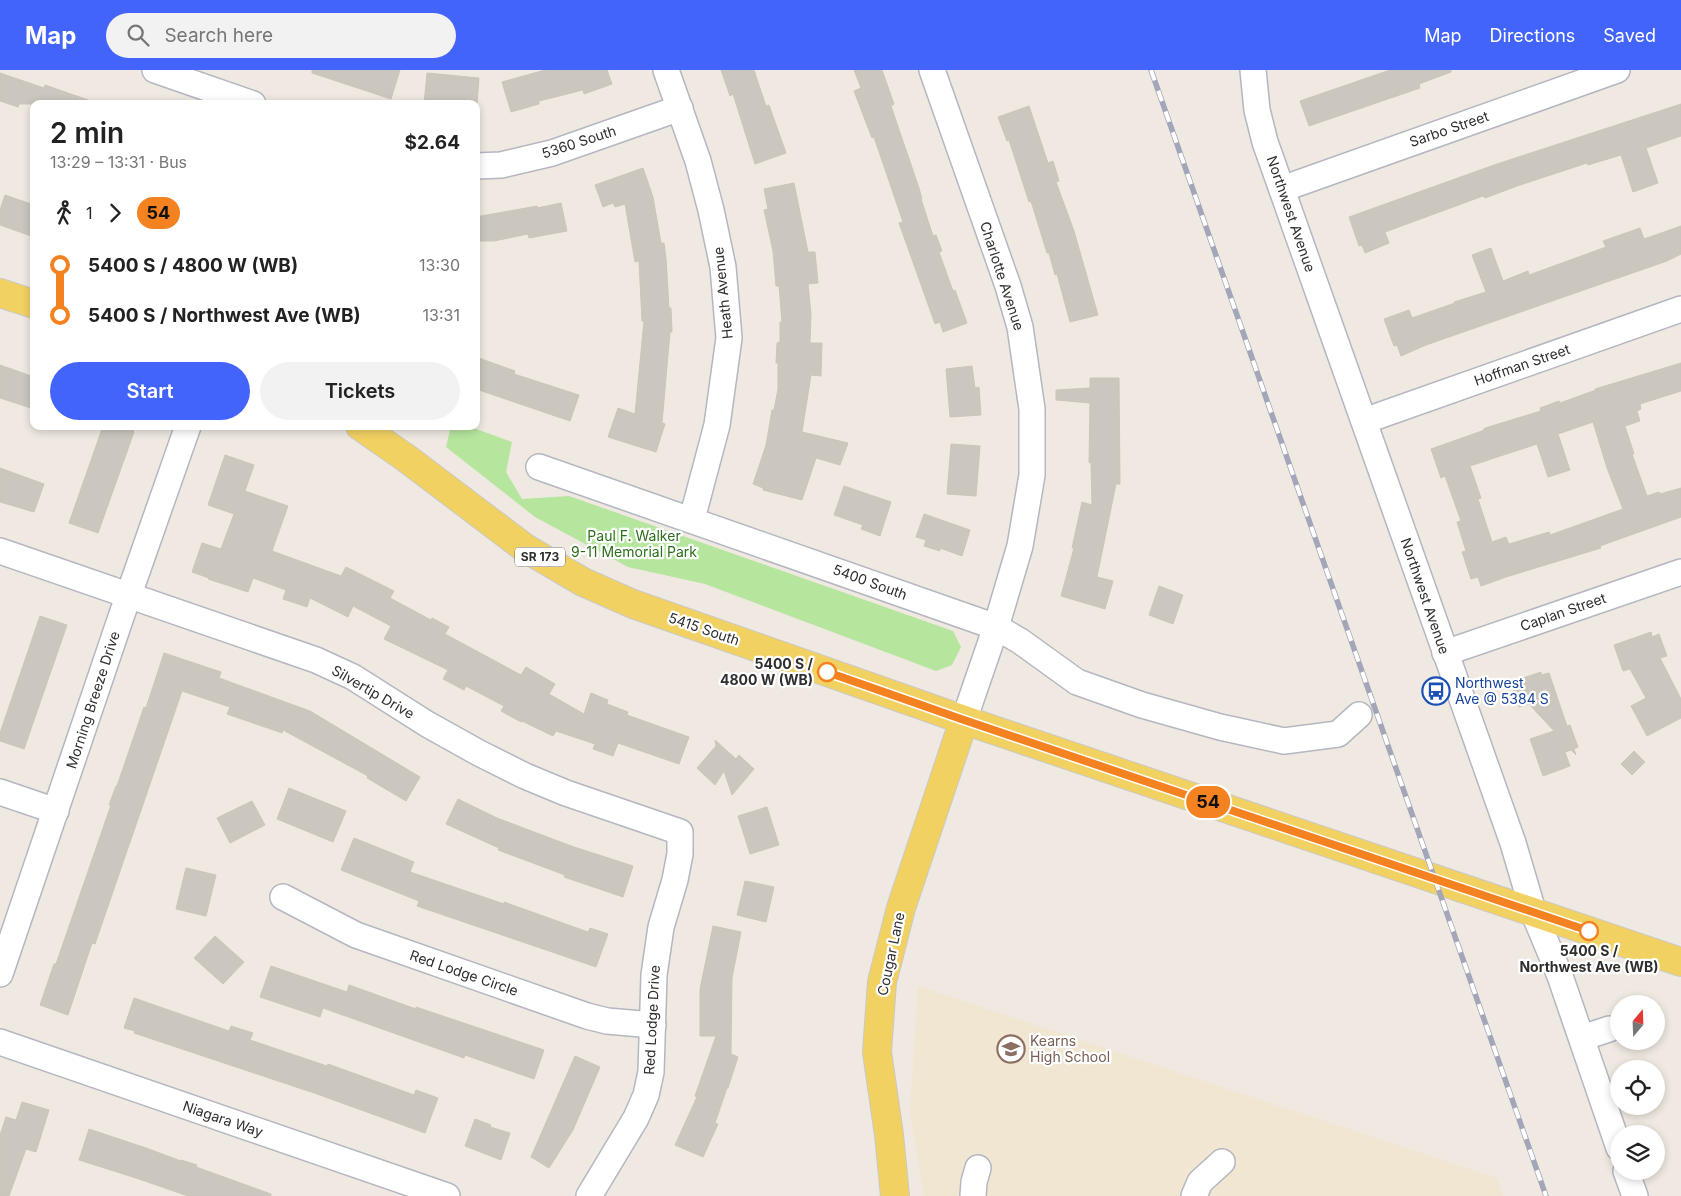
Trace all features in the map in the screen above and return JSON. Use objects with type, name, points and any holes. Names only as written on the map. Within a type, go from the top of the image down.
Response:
[{"type":"main road","points":[[0,293],[30,303]]},
{"type":"main road","name":"5415 South","points":[[366,430],[525,548],[583,582],[633,604],[964,720],[1681,962]]},
{"type":"main road","name":"Cougar Lane","points":[[895,1196],[889,1135],[877,1052],[882,982],[901,908],[964,720]]},
{"type":"street","points":[[155,70],[241,100]]},
{"type":"street","name":"Heath Avenue","points":[[666,70],[698,161],[713,220],[723,267],[729,338],[717,425],[692,519]]},
{"type":"street","name":"Charlotte Avenue","points":[[932,70],[1011,294],[1020,327],[1032,408],[1032,475],[1022,537],[996,627],[964,720]]},
{"type":"street","name":"Northwest Avenue","points":[[1253,70],[1257,110],[1282,189],[1513,843],[1533,911],[1560,976],[1611,1125]]},
{"type":"street","name":"Sarbo Street","points":[[1282,189],[1567,78],[1617,70]]},
{"type":"street","name":"5360 South","points":[[480,166],[501,165],[552,152],[680,108]]},
{"type":"street","name":"Hoffman Street","points":[[1364,421],[1681,309]]},
{"type":"street","name":"Morning Breeze Drive","points":[[0,974],[128,595],[187,430]]},
{"type":"street","name":"5400 South","points":[[539,466],[996,627],[1020,641],[1077,682],[1142,705],[1220,728],[1284,741],[1338,734],[1359,715]]},
{"type":"street","name":"Silvertip Drive","points":[[0,551],[316,660],[353,677],[426,724],[525,776],[566,793],[680,832]]},
{"type":"street","name":"Caplan Street","points":[[1445,653],[1681,572]]},
{"type":"street","points":[[0,792],[56,811]]},
{"type":"street","name":"Red Lodge Drive","points":[[589,1196],[636,1118],[646,1096],[651,1072],[654,975],[660,926],[675,880],[680,854],[680,832]]},
{"type":"street","name":"Red Lodge Circle","points":[[283,897],[356,935],[532,997],[607,1021],[653,1025]]},
{"type":"street","points":[[1582,1038],[1609,1030]]},
{"type":"street","name":"Niagara Way","points":[[0,1042],[446,1196]]},
{"type":"street","points":[[1194,1196],[1200,1182],[1222,1162]]},
{"type":"street","points":[[973,1196],[978,1168]]},
{"type":"street","points":[[1629,1180],[1635,1196]]},
{"type":"shaded area","name":"Kearns High School","points":[[918,986],[1497,1178],[1503,1196],[924,1196],[910,1112]]},
{"type":"green space","name":"Paul F. Walker 9-11 Memorial Park","points":[[450,430],[479,430],[512,442],[506,472],[522,499],[569,496],[953,631],[961,647],[952,665],[936,671],[705,584],[628,567],[535,517],[446,447]]},
{"type":"building","points":[[312,70],[400,70],[391,99],[312,73]]},
{"type":"building","points":[[545,70],[607,70],[612,84],[584,94],[583,90],[539,101],[539,104],[511,112],[502,82]]},
{"type":"building","points":[[721,70],[754,70],[766,106],[769,105],[786,153],[755,164],[733,94],[730,96]]},
{"type":"building","points":[[854,70],[882,70],[894,104],[891,106],[933,236],[936,235],[942,251],[939,252],[967,323],[943,332],[940,322],[935,324],[899,223],[903,222],[874,137],[872,138],[854,91],[861,88]]},
{"type":"building","points":[[1390,70],[1451,70],[1451,72],[1419,84],[1420,88],[1309,126],[1300,101]]},
{"type":"building","points":[[0,73],[44,88],[45,85],[88,100],[30,100],[30,104],[19,104],[18,107],[0,101]]},
{"type":"building","points":[[427,73],[479,78],[477,100],[424,100]]},
{"type":"building","points":[[1681,104],[1681,136],[1646,148],[1658,183],[1633,192],[1621,155],[1588,165],[1587,163],[1485,198],[1483,196],[1385,232],[1389,243],[1365,253],[1362,245],[1359,246],[1349,217],[1497,164]]},
{"type":"building","points":[[1029,106],[1048,163],[1053,161],[1059,181],[1056,182],[1074,231],[1098,315],[1070,322],[1057,274],[1055,275],[1009,140],[1007,141],[998,117]]},
{"type":"building","points":[[643,168],[653,197],[661,243],[664,243],[669,308],[671,308],[672,332],[670,332],[662,423],[665,424],[656,452],[608,437],[618,408],[635,414],[644,321],[642,321],[639,261],[635,262],[625,204],[615,207],[613,203],[603,207],[595,185]]},
{"type":"building","points":[[794,183],[808,252],[815,252],[818,283],[808,284],[811,314],[810,343],[822,343],[821,376],[811,375],[802,432],[848,443],[840,465],[816,458],[802,500],[763,490],[763,488],[753,484],[766,445],[778,389],[777,343],[780,342],[780,322],[782,322],[779,286],[776,286],[773,251],[764,210],[768,209],[764,189]]},
{"type":"building","points":[[5,195],[30,204],[30,236],[0,225],[0,210]]},
{"type":"building","points":[[561,203],[567,231],[529,238],[528,234],[494,241],[480,241],[480,216],[537,206],[537,208]]},
{"type":"building","points":[[1681,226],[1681,254],[1667,261],[1426,345],[1401,356],[1397,345],[1394,346],[1384,319],[1409,310],[1412,318],[1486,292],[1472,255],[1491,248],[1503,281],[1528,271],[1529,275],[1606,247],[1603,241],[1640,228],[1644,239]]},
{"type":"building","points":[[480,358],[515,371],[514,374],[579,395],[570,421],[480,390]]},
{"type":"building","points":[[1681,363],[1681,391],[1640,404],[1641,409],[1637,411],[1640,421],[1625,426],[1634,454],[1632,454],[1647,496],[1681,488],[1681,517],[1600,546],[1601,548],[1481,586],[1478,577],[1471,579],[1462,552],[1466,551],[1457,522],[1461,521],[1445,476],[1441,478],[1431,449],[1482,431],[1485,428],[1541,411],[1540,408],[1559,401],[1560,403],[1595,389]],"holes":[[[1593,422],[1607,468],[1623,509],[1550,535],[1549,532],[1509,544],[1506,537],[1492,542],[1478,499],[1481,498],[1470,466],[1537,444],[1548,477],[1570,470],[1558,434]]]},
{"type":"building","points":[[0,365],[30,376],[30,408],[0,398]]},
{"type":"building","points":[[972,366],[975,388],[979,387],[981,415],[950,417],[946,369]]},
{"type":"building","points":[[1090,378],[1119,378],[1120,484],[1116,484],[1097,577],[1113,581],[1105,609],[1061,596],[1074,548],[1072,548],[1082,502],[1092,505],[1091,462],[1089,463],[1090,403],[1056,400],[1056,390],[1090,388]]},
{"type":"building","points":[[102,430],[134,430],[98,533],[69,523]]},
{"type":"building","points":[[951,444],[980,446],[976,496],[947,494]]},
{"type":"building","points":[[225,455],[254,465],[245,491],[288,506],[272,551],[341,576],[346,567],[394,591],[390,598],[431,620],[432,618],[449,627],[445,634],[521,675],[526,667],[555,684],[549,694],[584,714],[591,693],[608,700],[607,704],[628,712],[627,715],[689,737],[679,764],[618,743],[613,756],[593,749],[595,744],[556,731],[553,736],[521,722],[501,711],[504,706],[466,686],[464,690],[443,679],[448,670],[384,639],[391,626],[353,606],[348,617],[310,598],[307,607],[283,599],[286,590],[253,578],[248,592],[192,572],[202,543],[221,549],[234,514],[208,505]]},
{"type":"building","points":[[0,468],[44,484],[34,512],[0,502]]},
{"type":"building","points":[[844,486],[891,502],[880,536],[861,529],[863,525],[834,515]]},
{"type":"building","points":[[924,514],[970,530],[962,556],[940,548],[940,551],[924,546],[926,540],[916,537]]},
{"type":"building","points":[[1159,586],[1183,595],[1173,624],[1149,615]]},
{"type":"building","points":[[40,616],[67,625],[24,749],[0,741],[0,733]]},
{"type":"building","points":[[1651,632],[1652,637],[1659,634],[1667,656],[1660,658],[1681,699],[1681,718],[1647,736],[1631,706],[1646,698],[1630,669],[1623,671],[1614,645]]},
{"type":"building","points":[[164,653],[221,672],[219,678],[310,711],[420,777],[406,801],[367,778],[368,776],[283,730],[282,733],[227,714],[230,707],[182,691],[95,944],[92,943],[68,1015],[40,1005]]},
{"type":"building","points":[[1541,672],[1541,675],[1549,673],[1567,726],[1570,725],[1578,747],[1574,749],[1576,755],[1571,750],[1565,752],[1570,766],[1543,776],[1530,739],[1554,731],[1529,704],[1519,707],[1511,682]]},
{"type":"building","points":[[715,740],[736,759],[739,755],[754,769],[732,795],[724,771],[715,785],[697,768],[716,746]]},
{"type":"building","points":[[1634,751],[1645,762],[1632,775],[1621,764]]},
{"type":"building","points":[[289,788],[346,811],[333,842],[277,819]]},
{"type":"building","points":[[458,799],[497,818],[574,847],[633,866],[623,897],[564,877],[565,875],[498,850],[499,848],[446,824]]},
{"type":"building","points":[[252,801],[265,825],[230,843],[217,818]]},
{"type":"building","points":[[767,807],[779,845],[750,854],[738,816]]},
{"type":"building","points":[[354,838],[414,862],[410,872],[504,904],[504,902],[588,932],[590,928],[608,934],[596,967],[417,906],[419,901],[341,870]]},
{"type":"building","points":[[186,868],[216,875],[206,916],[176,909]]},
{"type":"building","points":[[745,881],[774,887],[766,922],[737,915]]},
{"type":"building","points":[[713,926],[741,932],[732,978],[731,1054],[738,1057],[715,1123],[718,1124],[703,1157],[675,1145],[697,1097],[695,1096],[716,1036],[700,1036],[700,989]]},
{"type":"building","points":[[215,936],[244,962],[223,984],[194,958]]},
{"type":"building","points":[[271,966],[347,992],[349,985],[416,1009],[416,1007],[544,1050],[534,1079],[465,1055],[464,1058],[323,1008],[320,1017],[260,997]]},
{"type":"building","points":[[134,998],[229,1031],[231,1026],[253,1033],[250,1040],[327,1066],[328,1064],[414,1095],[416,1090],[438,1098],[425,1133],[317,1094],[134,1033],[135,1031],[124,1028]]},
{"type":"building","points":[[575,1056],[600,1067],[573,1130],[549,1168],[531,1157]]},
{"type":"building","points":[[22,1102],[49,1110],[36,1152],[26,1149],[9,1196],[0,1196],[0,1135],[6,1117],[16,1120]]},
{"type":"building","points":[[475,1119],[491,1125],[490,1127],[510,1133],[501,1160],[465,1146]]},
{"type":"building","points":[[89,1129],[197,1165],[196,1167],[271,1194],[271,1196],[188,1196],[79,1160]]},
{"type":"railway","points":[[1151,70],[1546,1196]]},
{"type":"bus line","name":"54","points":[[827,672],[1589,931]]},
{"type":"place","name":"5400 S / 4800 W (WB)","points":[[827,672]]},
{"type":"place","name":"Northwest Ave @ 5384 S","points":[[1436,691]]},
{"type":"place","name":"5400 S / Northwest Ave (WB)","points":[[1589,931]]},
{"type":"place","name":"Kearns High School","points":[[1011,1049]]}]
